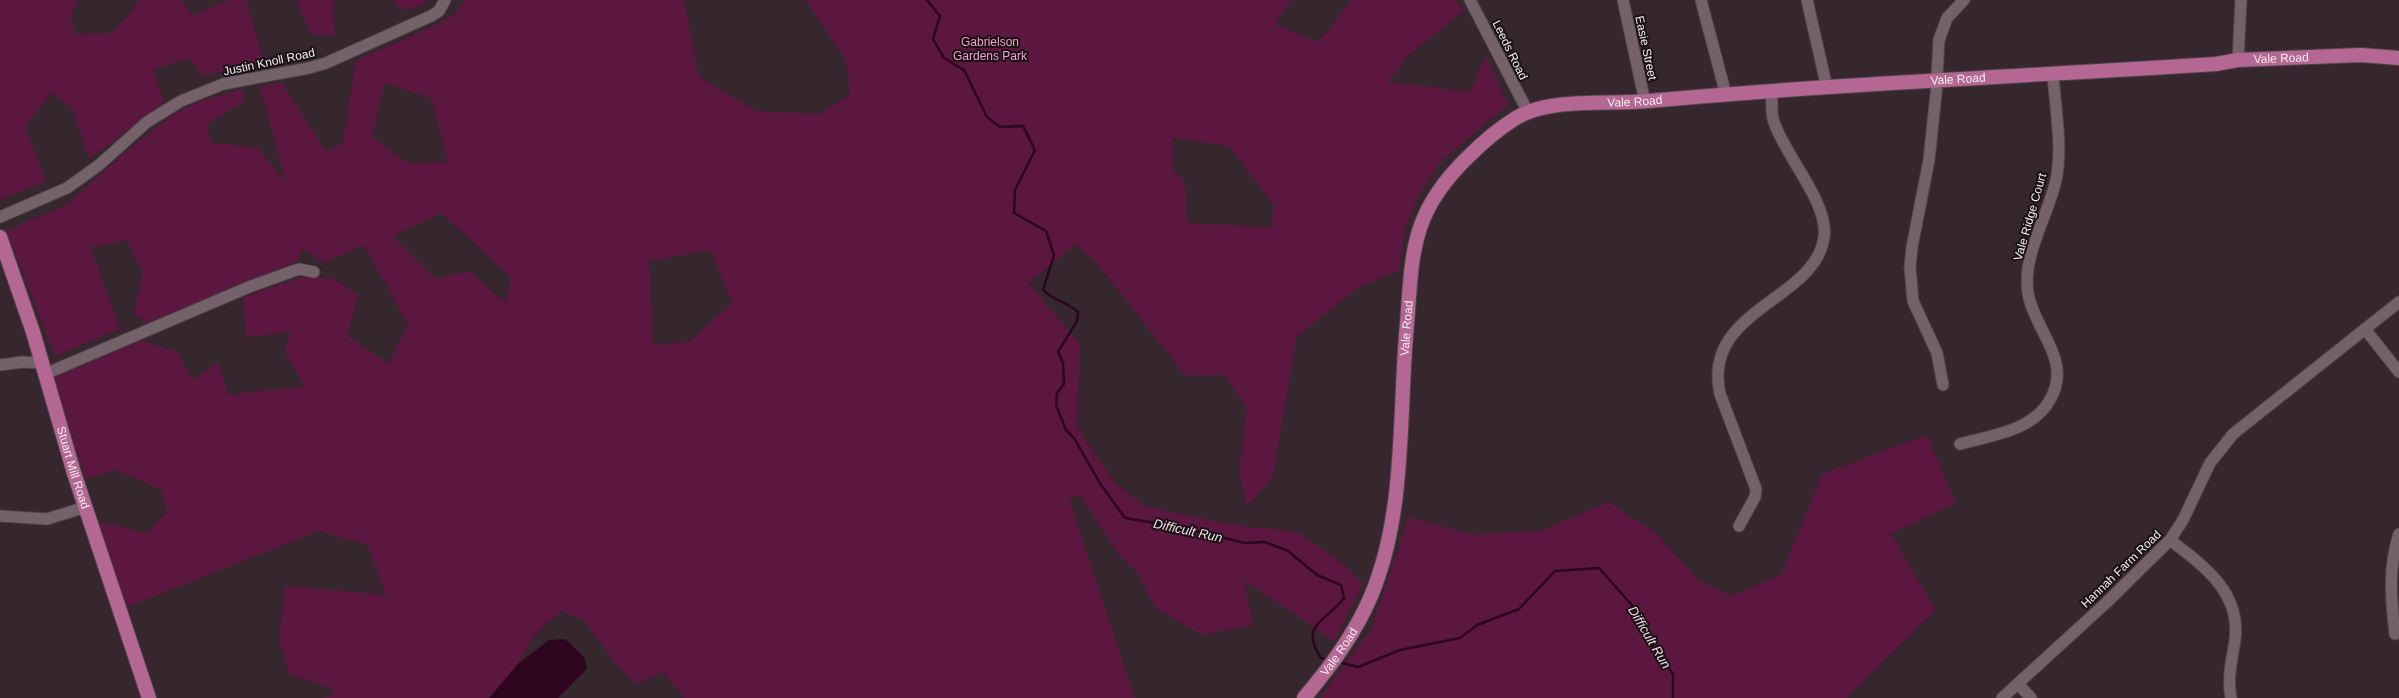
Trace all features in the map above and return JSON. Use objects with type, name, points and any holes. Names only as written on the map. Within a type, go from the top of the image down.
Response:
[{"type":"main road","name":"Vale Road","points":[[1304,698],[1327,670],[1358,622],[1379,574],[1391,521],[1398,458],[1410,283],[1420,226],[1434,196],[1457,167],[1495,133],[1528,112],[1555,106],[1645,102],[1937,80],[2216,64],[2238,60],[2361,55],[2399,58]]},
{"type":"main road","name":"Stuart Mill Road","points":[[0,237],[44,368],[86,507],[149,698]]},
{"type":"street","name":"Justin Knoll Road","points":[[0,217],[51,196],[77,181],[99,164],[129,136],[181,101],[223,84],[302,70],[326,63],[431,16],[439,11],[445,0]]},
{"type":"street","name":"Leeds Road","points":[[1470,0],[1528,112]]},
{"type":"street","name":"Easie Street","points":[[1623,0],[1645,102]]},
{"type":"street","points":[[1701,0],[1726,95]]},
{"type":"street","points":[[1807,0],[1827,88]]},
{"type":"street","points":[[1943,385],[1942,370],[1937,353],[1916,312],[1910,286],[1912,247],[1929,160],[1937,80],[1939,40],[1942,29],[1954,9],[1964,0]]},
{"type":"street","points":[[2238,60],[2241,0]]},
{"type":"street","name":"Vale Ridge Court","points":[[1960,444],[2028,423],[2042,412],[2055,388],[2058,378],[2056,361],[2028,294],[2027,276],[2031,258],[2056,179],[2058,148],[2053,74]]},
{"type":"street","points":[[1739,526],[1755,497],[1756,489],[1720,394],[1717,383],[1718,365],[1727,344],[1740,326],[1804,273],[1814,262],[1820,253],[1825,235],[1824,221],[1818,204],[1793,162],[1774,123],[1771,92]]},
{"type":"street","points":[[0,365],[22,362],[44,368],[292,271],[307,269],[314,272]]},
{"type":"street","name":"Hannah Farm Road","points":[[2002,698],[2170,540],[2183,520],[2210,463],[2233,434],[2399,302]]},
{"type":"street","points":[[2366,329],[2399,372]]},
{"type":"street","points":[[0,516],[47,519],[86,507]]},
{"type":"street","points":[[2395,634],[2390,584],[2391,565],[2399,534]]},
{"type":"street","points":[[2170,540],[2212,574],[2224,588],[2232,604],[2235,636],[2229,676],[2231,698]]},
{"type":"street","points":[[2018,684],[2030,698]]},
{"type":"green space","points":[[0,0],[78,0],[70,18],[76,34],[112,33],[140,0],[181,0],[192,15],[229,0],[246,0],[264,63],[202,76],[190,58],[153,69],[164,103],[89,159],[72,109],[52,92],[25,126],[46,181],[0,200]]},
{"type":"green space","points":[[296,0],[333,0],[335,36],[311,34]]},
{"type":"green space","points":[[393,0],[427,0],[424,5],[401,10]]},
{"type":"green space","name":"Gabrielson Gardens Park","points":[[465,0],[684,0],[699,77],[756,111],[820,114],[850,94],[846,60],[806,0],[1292,0],[1275,24],[1318,42],[1352,0],[1454,0],[1465,10],[1408,56],[1388,82],[1470,92],[1486,56],[1508,105],[1440,162],[1418,196],[1405,228],[1399,270],[1358,288],[1297,336],[1273,476],[1247,507],[1239,474],[1247,409],[1225,375],[1185,375],[1097,263],[1076,244],[1028,283],[1080,344],[1077,427],[1114,482],[1146,507],[1246,527],[1296,531],[1345,565],[1363,584],[1334,641],[1244,580],[1253,625],[1201,635],[1155,607],[1138,573],[1119,555],[1080,495],[1069,499],[1135,698],[685,698],[663,672],[637,684],[618,667],[585,621],[561,611],[536,633],[518,664],[489,698],[324,698],[337,691],[289,674],[279,639],[285,586],[386,595],[367,545],[319,531],[127,607],[99,522],[147,533],[167,512],[161,489],[116,470],[86,478],[53,378],[141,341],[178,352],[192,380],[219,362],[228,395],[305,386],[285,353],[290,332],[247,337],[243,297],[303,277],[332,278],[358,294],[348,336],[389,364],[408,324],[364,245],[323,263],[303,248],[297,262],[146,323],[134,313],[143,272],[126,240],[91,248],[120,329],[55,356],[7,231],[67,204],[127,151],[171,116],[199,102],[241,89],[245,101],[207,124],[211,143],[257,147],[286,182],[260,87],[281,82],[326,151],[343,143],[356,60],[430,28],[455,14]],"holes":[[[385,83],[431,98],[448,162],[407,163],[372,136]],[[1172,138],[1229,146],[1274,205],[1271,227],[1187,223],[1185,180],[1173,171]],[[441,213],[511,277],[506,303],[469,271],[436,279],[393,236]],[[711,250],[732,303],[689,342],[653,345],[649,261]]]},
{"type":"green space","points":[[1927,435],[1956,503],[1891,534],[1936,610],[1846,698],[1320,698],[1372,628],[1409,517],[1474,535],[1543,530],[1609,502],[1658,535],[1699,581],[1732,596],[1781,575],[1822,474]]},
{"type":"shaded area","points":[[565,639],[584,657],[587,669],[558,698],[489,698],[518,664],[549,640]]},
{"type":"waterway","name":"Difficult Run","points":[[927,0],[940,16],[933,39],[944,58],[964,70],[987,117],[1000,127],[1023,126],[1035,150],[1015,190],[1014,213],[1046,231],[1054,255],[1043,290],[1047,294],[1078,312],[1077,321],[1058,352],[1063,363],[1064,384],[1057,393],[1056,405],[1066,430],[1074,438],[1101,485],[1125,518],[1186,528],[1244,543],[1265,542],[1288,551],[1317,575],[1341,585],[1344,598],[1314,630],[1313,637],[1315,646],[1321,658],[1329,660]]},
{"type":"waterway","name":"Difficult Run","points":[[1338,662],[1358,667],[1400,650],[1460,638],[1477,625],[1519,609],[1555,571],[1599,568],[1637,611],[1655,650],[1673,674],[1673,698]]}]
